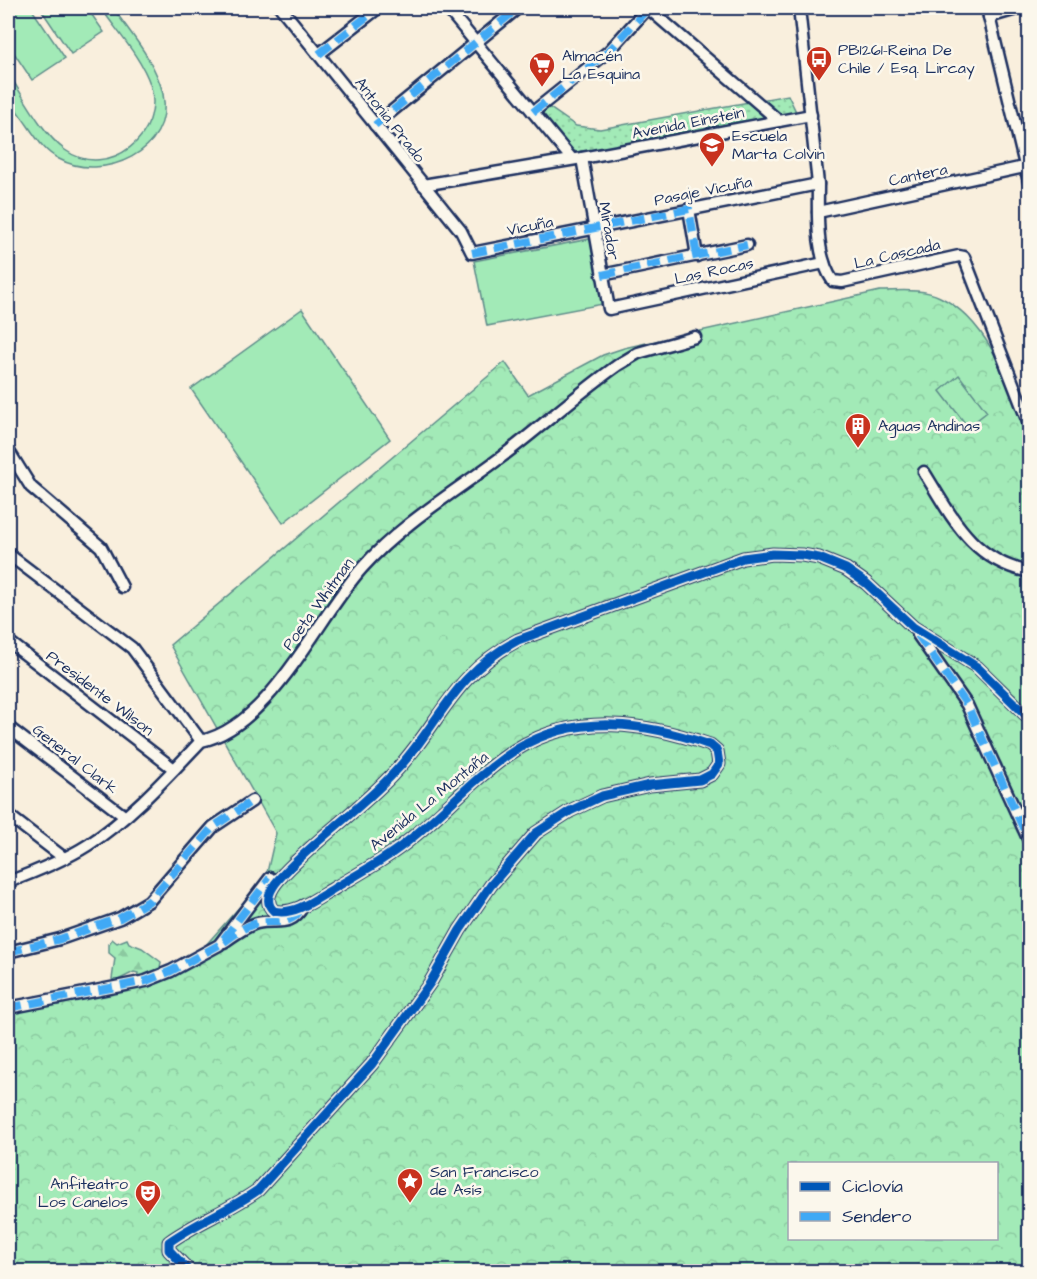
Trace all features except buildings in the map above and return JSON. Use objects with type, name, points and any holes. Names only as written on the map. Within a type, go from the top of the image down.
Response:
[{"type":"street","name":"Antonia Prado","points":[[281,8],[460,231],[472,253]]},
{"type":"street","points":[[319,54],[378,8]]},
{"type":"street","points":[[447,8],[533,112],[576,158]]},
{"type":"street","points":[[375,124],[518,8]]},
{"type":"street","points":[[533,112],[619,42],[648,8],[779,121]]},
{"type":"street","points":[[799,8],[824,263]]},
{"type":"street","points":[[1020,8],[988,12],[1029,186]]},
{"type":"street","name":"Avenida Einstein","points":[[423,185],[811,115]]},
{"type":"street","name":"Mirador","points":[[576,158],[609,309]]},
{"type":"street","name":"Cantera","points":[[818,212],[1024,167]]},
{"type":"street","name":"Pasaje Vicuña","points":[[593,229],[818,184]]},
{"type":"street","points":[[689,209],[697,256]]},
{"type":"street","name":"Vicuña","points":[[472,253],[593,229]]},
{"type":"street","points":[[602,275],[747,245]]},
{"type":"street","name":"La Cascada","points":[[824,263],[833,281],[842,282],[959,256],[964,257],[969,264],[1029,427]]},
{"type":"street","name":"Las Rocas","points":[[609,309],[824,263]]},
{"type":"street","name":"Poeta Whitman","points":[[8,882],[88,845],[124,816],[201,741],[232,727],[270,694],[362,567],[415,519],[502,456],[590,384],[618,365],[638,353],[695,337]]},
{"type":"street","points":[[8,450],[31,487],[101,547],[122,587]]},
{"type":"street","points":[[924,472],[950,514],[989,558],[1029,572]]},
{"type":"street","points":[[8,554],[132,648],[201,741]]},
{"type":"street","name":"Avenida La Montaña","points":[[190,1272],[169,1250],[169,1242],[189,1228],[237,1205],[258,1190],[372,1064],[430,983],[477,904],[524,844],[552,821],[602,796],[643,786],[690,782],[707,778],[717,770],[720,757],[711,745],[619,723],[575,727],[546,736],[515,751],[392,854],[303,906],[283,913],[274,911],[268,900],[274,884],[391,777],[412,753],[458,686],[488,658],[518,640],[743,558],[773,554],[819,558],[846,569],[866,583],[913,627],[977,667],[1029,719]]},
{"type":"street","points":[[913,627],[967,705],[1029,843]]},
{"type":"street","name":"Presidente Wilson","points":[[8,641],[174,769]]},
{"type":"street","name":"General Clark","points":[[8,727],[124,816]]},
{"type":"street","points":[[8,952],[60,939],[120,918],[149,901],[213,827],[252,801]]},
{"type":"street","points":[[8,815],[64,858]]},
{"type":"street","points":[[221,942],[270,878]]},
{"type":"street","points":[[8,1008],[146,981],[171,971],[258,923],[282,922],[295,918],[303,906]]},
{"type":"green space","points":[[17,8],[31,8],[65,58],[32,80],[8,44],[8,14]]},
{"type":"green space","points":[[40,8],[87,8],[104,32],[71,54]]},
{"type":"green space","points":[[101,8],[113,8],[149,60],[160,82],[164,114],[158,132],[147,146],[132,157],[114,164],[95,167],[76,165],[59,159],[45,149],[12,102],[8,90],[8,73],[48,134],[65,150],[82,158],[99,160],[115,156],[130,147],[142,135],[150,120],[153,102],[150,84],[135,55]]},
{"type":"green space","points":[[788,95],[798,116],[580,153],[571,150],[539,112],[547,106],[576,126],[600,129]]},
{"type":"green space","points":[[590,239],[603,304],[487,326],[474,261]]},
{"type":"green space","points":[[880,291],[919,291],[940,297],[974,323],[1007,381],[1030,442],[1029,1271],[8,1271],[8,1011],[80,995],[189,964],[266,877],[276,833],[170,645],[505,362],[528,395],[603,355],[624,348]]},
{"type":"green space","points":[[302,309],[390,439],[283,523],[191,389]]},
{"type":"green space","points":[[959,375],[987,412],[968,427],[940,391]]},
{"type":"green space","points":[[112,939],[117,943],[127,939],[129,943],[142,948],[161,962],[160,968],[150,977],[137,978],[138,973],[134,972],[116,981],[112,979],[115,958],[109,953],[109,944]]},
{"type":"marked path","points":[[319,54],[378,8]]},
{"type":"marked path","points":[[375,125],[518,8]]},
{"type":"marked path","points":[[533,112],[609,51],[648,8]]},
{"type":"marked path","points":[[472,253],[689,209],[697,256]]},
{"type":"marked path","points":[[602,275],[747,245]]},
{"type":"marked path","points":[[918,635],[967,705],[1030,843]]},
{"type":"marked path","points":[[8,952],[60,939],[120,918],[149,901],[213,827],[252,801]]},
{"type":"marked path","points":[[8,1008],[146,981],[171,971],[219,945],[270,878]]},
{"type":"marked path","points":[[224,942],[249,926],[286,921],[299,912]]},
{"type":"cycle path","points":[[188,1270],[169,1250],[169,1242],[258,1190],[372,1064],[430,983],[460,930],[491,885],[536,833],[570,811],[602,796],[650,785],[700,780],[712,774],[719,764],[717,751],[710,745],[662,731],[637,727],[588,726],[540,737],[517,749],[490,769],[413,837],[384,858],[305,906],[289,911],[274,911],[269,899],[279,879],[391,776],[422,739],[460,686],[494,655],[518,640],[743,558],[773,554],[802,555],[819,558],[846,569],[866,583],[913,627],[977,667],[1030,719]]},
{"type":"place","name":"PB1261-Reina De Chile / Esq. Lircay","points":[[819,82]]},
{"type":"place","name":"Almacén La Esquina","points":[[542,88]]},
{"type":"place","name":"Escuela Marta Colvin","points":[[712,168]]},
{"type":"place","name":"Aguas Andinas","points":[[858,449]]},
{"type":"place","name":"San Francisco de Asís","points":[[410,1204]]},
{"type":"place","name":"Anfiteatro Los Canelos","points":[[148,1216]]}]
